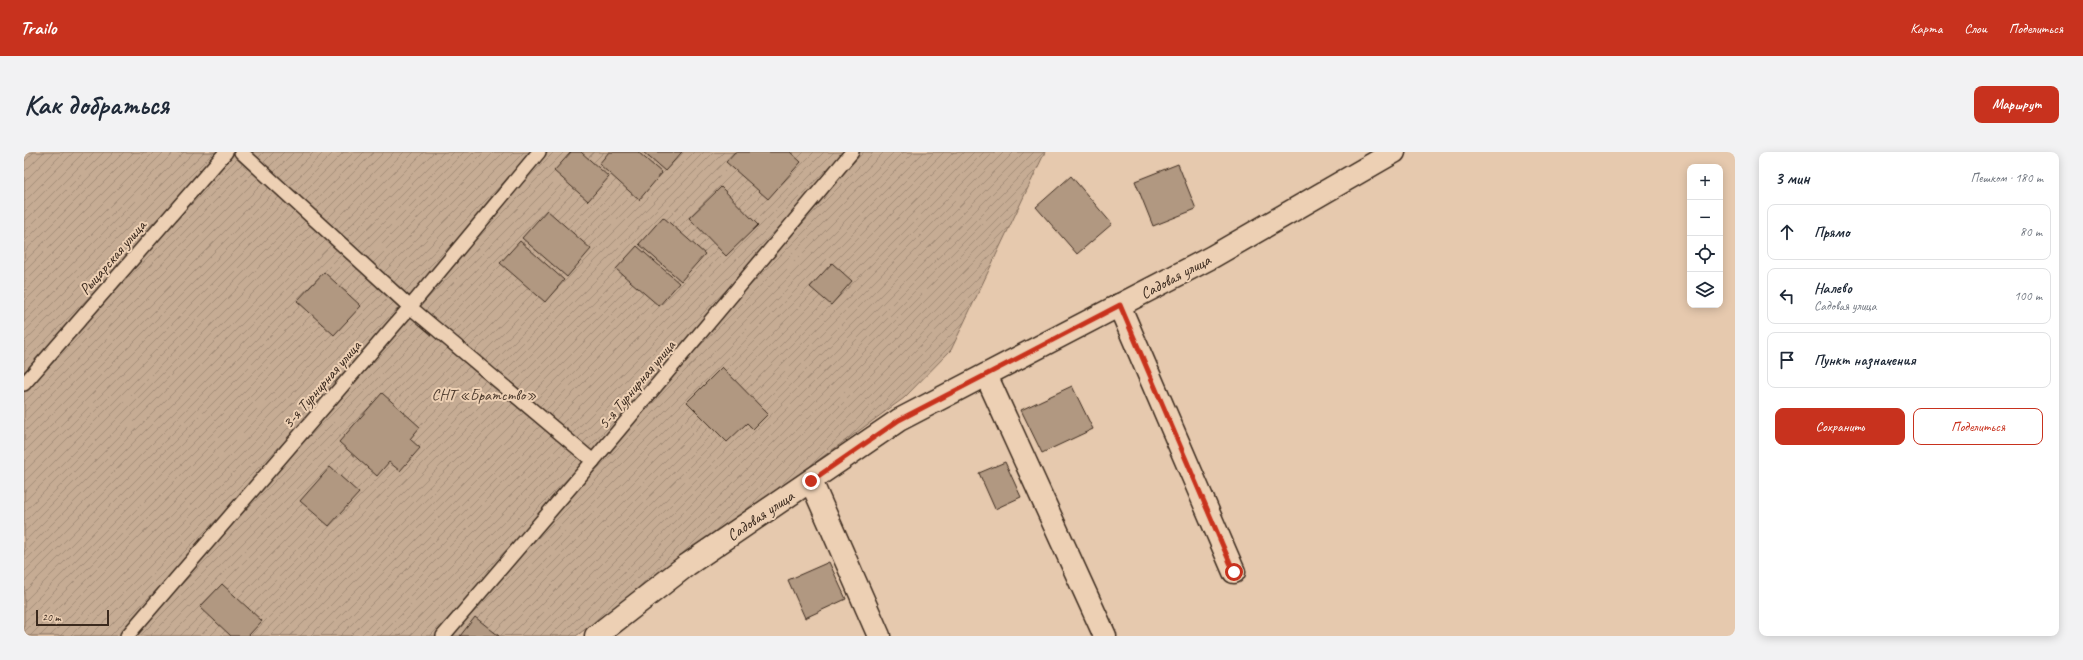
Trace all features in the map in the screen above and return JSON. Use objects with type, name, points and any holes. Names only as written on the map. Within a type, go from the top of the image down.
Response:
[{"type":"street","name":"Садовая улица","points":[[596,636],[687,565],[899,420],[1212,256],[1394,152]]},
{"type":"street","points":[[1120,305],[1234,572]]},
{"type":"street","points":[[986,375],[1105,636]]},
{"type":"street","points":[[811,481],[879,636]]},
{"type":"lane","name":"Рыцарская улица","points":[[24,384],[226,152]]},
{"type":"lane","points":[[241,152],[410,307],[593,461]]},
{"type":"lane","name":"3-я Турнирная улица","points":[[127,636],[410,307],[539,152]]},
{"type":"lane","name":"5-я Турнирная улица","points":[[443,636],[593,461],[852,152]]},
{"type":"green space","name":"СНТ «Братство»","points":[[24,152],[1045,152],[951,350],[904,398],[576,636],[24,636]]},
{"type":"building","points":[[571,152],[581,152],[609,177],[588,201],[554,171]]},
{"type":"building","points":[[609,152],[638,152],[662,173],[639,200],[599,164]]},
{"type":"building","points":[[643,152],[682,152],[665,171]]},
{"type":"building","points":[[735,152],[790,152],[801,162],[768,199],[726,162]]},
{"type":"building","points":[[1178,164],[1196,209],[1153,226],[1135,181]]},
{"type":"building","points":[[1071,176],[1112,224],[1077,254],[1036,207]]},
{"type":"building","points":[[721,187],[758,225],[726,256],[689,218]]},
{"type":"building","points":[[547,210],[591,249],[567,277],[522,238]]},
{"type":"building","points":[[663,217],[705,254],[681,281],[639,244]]},
{"type":"building","points":[[520,241],[564,280],[545,302],[500,263]]},
{"type":"building","points":[[637,246],[679,283],[659,306],[616,269]]},
{"type":"building","points":[[832,263],[852,281],[831,305],[810,287]]},
{"type":"building","points":[[324,272],[361,306],[334,335],[297,301]]},
{"type":"building","points":[[722,367],[768,414],[753,429],[747,423],[727,442],[687,402]]},
{"type":"building","points":[[1072,386],[1093,429],[1042,453],[1021,410]]},
{"type":"building","points":[[382,393],[420,427],[410,439],[420,448],[400,471],[389,462],[377,476],[339,442]]},
{"type":"building","points":[[1005,462],[1021,497],[995,509],[979,473]]},
{"type":"building","points":[[330,467],[359,493],[329,526],[300,501]]},
{"type":"building","points":[[829,562],[846,599],[805,618],[788,580]]},
{"type":"building","points":[[222,584],[262,621],[248,636],[231,636],[200,607]]},
{"type":"building","points":[[475,617],[499,636],[460,636]]},
{"type":"route","points":[[811,481],[899,420],[1120,305],[1234,572]]}]
